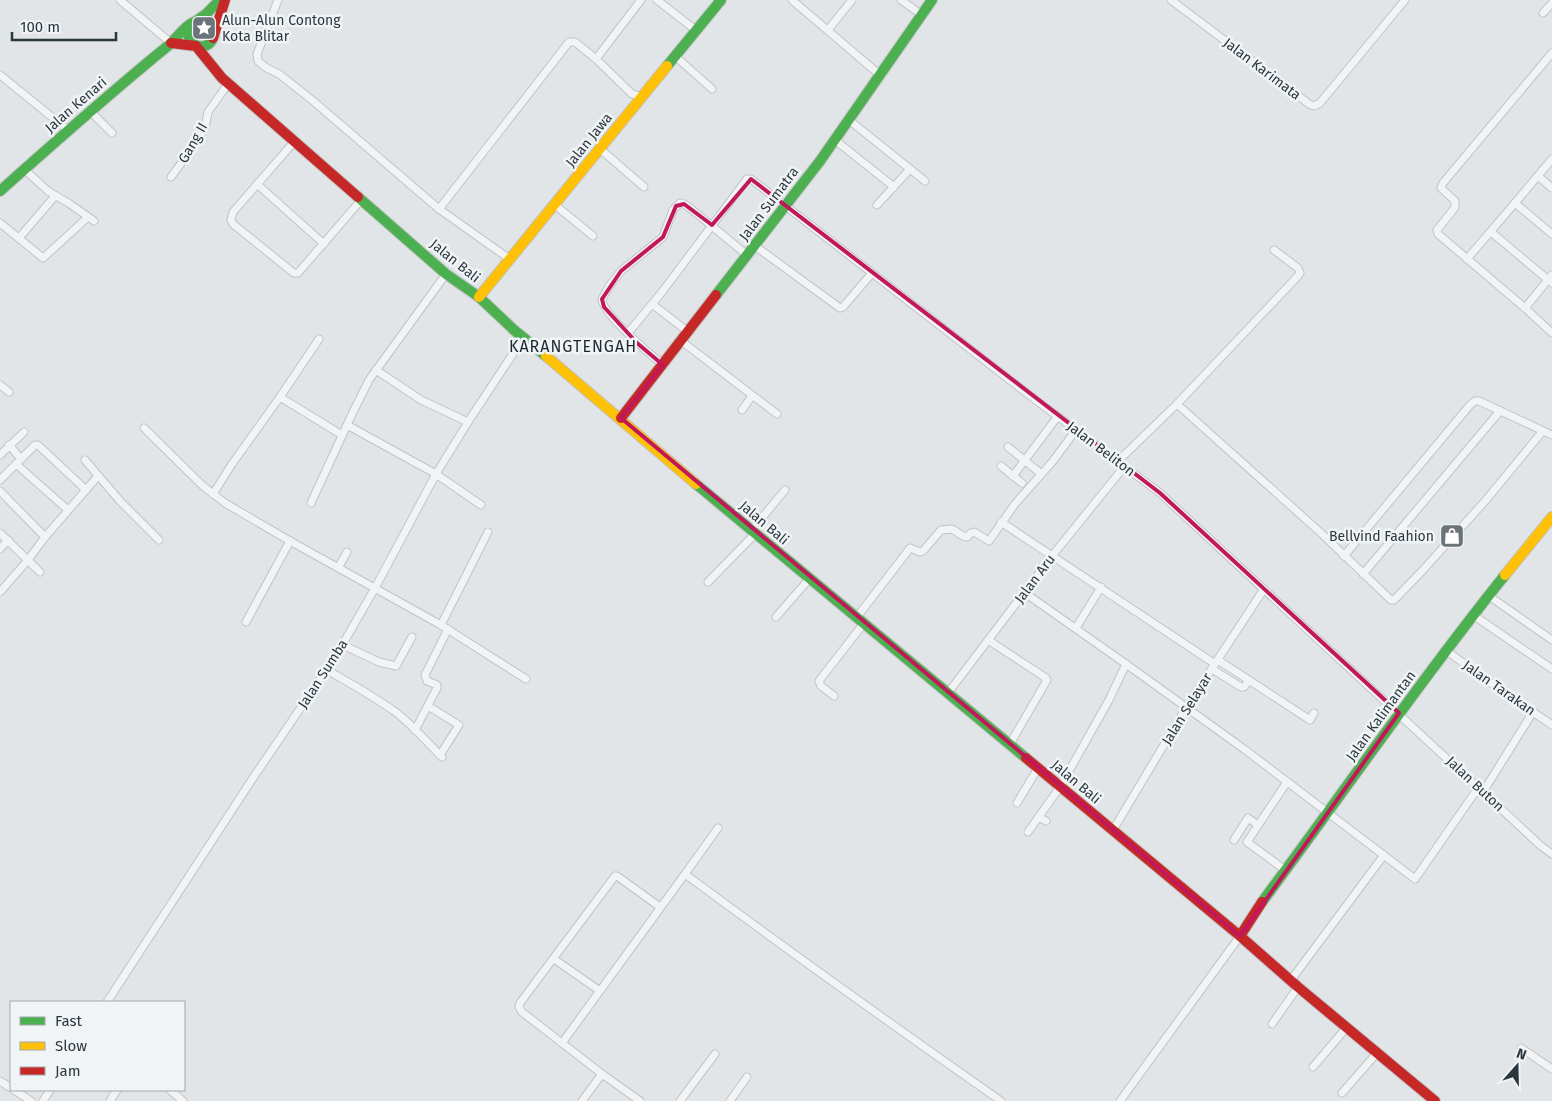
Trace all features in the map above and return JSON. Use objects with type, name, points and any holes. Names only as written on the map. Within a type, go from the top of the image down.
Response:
[{"type":"main road","name":"Jalan Kenari","points":[[0,191],[220,0]]},
{"type":"main road","points":[[171,43],[204,46],[211,42],[225,0]]},
{"type":"main road","name":"Jalan Jawa","points":[[479,297],[721,0]]},
{"type":"main road","name":"Jalan Sumatra","points":[[621,418],[820,161],[932,0]]},
{"type":"main road","points":[[196,46],[188,38],[188,30],[192,24],[200,20],[208,23],[213,30],[213,55],[225,81]]},
{"type":"main road","name":"Jalan Bali","points":[[196,46],[225,81],[446,274],[479,297],[518,333],[621,418],[753,532],[1010,744],[1435,1101]]},
{"type":"main road","name":"Jalan Kalimantan","points":[[1240,936],[1253,914],[1328,814],[1399,714],[1473,615],[1552,517]]},
{"type":"street","points":[[120,0],[171,43]]},
{"type":"street","points":[[278,0],[257,54],[258,61],[306,94],[439,209],[510,260]]},
{"type":"street","points":[[596,59],[641,0]]},
{"type":"street","points":[[657,0],[697,31]]},
{"type":"street","points":[[792,0],[880,75]]},
{"type":"street","points":[[828,30],[852,0]]},
{"type":"street","points":[[901,0],[922,15]]},
{"type":"street","name":"Jalan Karimata","points":[[1171,0],[1314,106],[1320,103],[1405,0]]},
{"type":"street","points":[[1543,13],[1552,3]]},
{"type":"street","points":[[439,209],[569,42],[575,42],[596,59],[632,94],[642,97]]},
{"type":"street","points":[[1552,53],[1441,186],[1454,199],[1456,204],[1454,210],[1437,232],[1552,333]]},
{"type":"street","points":[[675,56],[712,89]]},
{"type":"street","points":[[0,75],[68,130]]},
{"type":"street","name":"Gang II","points":[[172,177],[205,128],[208,112],[225,81]]},
{"type":"street","points":[[90,111],[112,133]]},
{"type":"street","points":[[849,120],[925,181]]},
{"type":"street","points":[[835,140],[894,187]]},
{"type":"street","points":[[294,142],[233,212],[231,220],[233,224],[294,273],[298,273],[362,200]]},
{"type":"street","points":[[600,148],[644,187]]},
{"type":"street","points":[[1466,259],[1492,232],[1515,202],[1552,160]]},
{"type":"street","points":[[0,223],[43,258],[91,219],[55,196],[24,169]]},
{"type":"street","points":[[877,205],[910,169]]},
{"type":"street","points":[[1538,176],[1552,188]]},
{"type":"street","name":"Jalan Beliton","points":[[712,225],[748,178],[751,179],[1160,493],[1399,714]]},
{"type":"street","points":[[257,184],[324,244]]},
{"type":"street","points":[[19,238],[55,196]]},
{"type":"street","points":[[1515,202],[1552,234]]},
{"type":"street","points":[[662,365],[637,343],[604,307],[602,299],[610,285],[621,271],[663,237],[673,210],[680,203],[712,225],[747,255]]},
{"type":"street","points":[[554,205],[593,236]]},
{"type":"street","points":[[628,333],[712,225]]},
{"type":"street","points":[[1492,232],[1551,279],[1525,308]]},
{"type":"street","points":[[755,246],[840,308],[843,307],[872,273]]},
{"type":"street","points":[[1118,461],[1177,404],[1298,276],[1299,270],[1274,250]]},
{"type":"street","points":[[311,502],[361,396],[376,370],[446,274]]},
{"type":"street","points":[[652,304],[687,331]]},
{"type":"street","name":"Jalan Sumba","points":[[108,1001],[343,645],[436,474],[468,422],[518,333]]},
{"type":"street","points":[[213,494],[319,339]]},
{"type":"street","points":[[680,340],[777,414]]},
{"type":"street","points":[[376,370],[421,400],[468,422]]},
{"type":"street","points":[[0,385],[9,392]]},
{"type":"street","points":[[742,410],[752,396]]},
{"type":"street","points":[[280,397],[342,435]]},
{"type":"street","points":[[1344,556],[1475,400],[1552,435]]},
{"type":"street","points":[[1177,404],[1391,600],[1396,600],[1486,500],[1542,432]]},
{"type":"street","points":[[1363,574],[1500,411]]},
{"type":"street","points":[[1013,476],[1058,416]]},
{"type":"street","points":[[347,426],[427,468],[481,505]]},
{"type":"street","points":[[144,428],[213,494],[225,503],[444,627],[526,679]]},
{"type":"street","points":[[834,696],[821,686],[819,681],[910,548],[920,552],[923,551],[941,530],[947,529],[952,529],[967,537],[974,532],[989,541],[1015,504],[1053,461],[1076,430]]},
{"type":"street","points":[[0,454],[24,432]]},
{"type":"street","points":[[9,445],[19,462],[68,510]]},
{"type":"street","points":[[0,480],[34,446],[38,445],[86,490]]},
{"type":"street","points":[[1008,447],[1039,472]]},
{"type":"street","points":[[85,460],[120,501],[159,540]]},
{"type":"street","points":[[1000,466],[1022,483]]},
{"type":"street","name":"Jalan Aru","points":[[948,693],[1052,556],[1124,467]]},
{"type":"street","points":[[0,592],[98,476]]},
{"type":"street","points":[[708,582],[753,532],[785,490]]},
{"type":"street","points":[[0,491],[45,537]]},
{"type":"street","points":[[1001,522],[1215,664],[1310,720],[1314,712]]},
{"type":"street","points":[[416,730],[437,688],[437,686],[427,681],[425,675],[444,627],[488,532]]},
{"type":"street","points":[[0,533],[40,572]]},
{"type":"street","points":[[0,549],[8,540]]},
{"type":"street","points":[[246,622],[290,541]]},
{"type":"street","points":[[338,568],[347,552]]},
{"type":"street","points":[[776,617],[810,578]]},
{"type":"street","points":[[1076,628],[1101,587]]},
{"type":"street","name":"Jalan Selayar","points":[[1113,830],[1186,708],[1264,589]]},
{"type":"street","points":[[1025,593],[1244,749],[1416,879],[1481,790],[1534,712]]},
{"type":"street","points":[[1489,596],[1552,640]]},
{"type":"street","points":[[1473,615],[1552,669]]},
{"type":"street","points":[[343,645],[379,662],[396,666],[412,637]]},
{"type":"street","points":[[988,640],[1046,678],[1046,683],[1010,744]]},
{"type":"street","name":"Jalan Tarakan","points":[[1446,651],[1552,725]]},
{"type":"street","points":[[1028,832],[1060,787],[1109,700],[1126,664]]},
{"type":"street","points":[[1215,664],[1241,687],[1244,687],[1247,683]]},
{"type":"street","points":[[327,670],[396,712],[441,756],[459,725],[428,706]]},
{"type":"street","name":"Jalan Buton","points":[[1399,714],[1541,846],[1552,854]]},
{"type":"street","points":[[1017,803],[1038,768]]},
{"type":"street","points":[[1285,870],[1248,842],[1287,782]]},
{"type":"street","points":[[1039,817],[1046,821]]},
{"type":"street","points":[[1234,840],[1248,818],[1258,826]]},
{"type":"street","points":[[562,1043],[718,828]]},
{"type":"street","points":[[1272,1024],[1295,983],[1384,855]]},
{"type":"street","points":[[685,874],[882,1018],[1001,1101]]},
{"type":"street","points":[[640,1101],[522,1012],[519,1007],[520,1003],[615,876],[660,907]]},
{"type":"street","points":[[1120,1101],[1240,936]]},
{"type":"street","points":[[554,959],[600,991]]},
{"type":"street","points":[[1313,1067],[1347,1027]]},
{"type":"street","points":[[1521,1048],[1552,1069]]},
{"type":"street","points":[[1342,1093],[1377,1053]]},
{"type":"street","points":[[680,1101],[715,1054]]},
{"type":"street","points":[[582,1101],[602,1074]]},
{"type":"street","points":[[730,1101],[747,1077]]},
{"type":"street","points":[[16,1091],[31,1101]]},
{"type":"street","points":[[171,1091],[183,1101]]},
{"type":"highlighted area","points":[[751,179],[1160,493],[1399,713],[1240,936],[621,418],[663,365],[637,343],[604,307],[602,299],[621,271],[663,237],[676,206],[684,204],[712,225]]},
{"type":"traffic: fast","points":[[192,24],[206,14],[220,0]]},
{"type":"traffic: fast","points":[[667,66],[721,0]]},
{"type":"traffic: fast","points":[[716,295],[820,161],[932,0]]},
{"type":"traffic: fast","points":[[0,191],[194,22],[204,22],[212,29],[214,34],[209,44],[199,46],[192,43],[189,38],[192,24]]},
{"type":"traffic: fast","points":[[358,197],[446,274],[479,297],[514,330],[546,356]]},
{"type":"traffic: fast","points":[[696,484],[1026,758]]},
{"type":"traffic: fast","points":[[1262,902],[1412,696],[1505,575]]},
{"type":"traffic: slow","points":[[479,297],[667,66]]},
{"type":"traffic: slow","points":[[546,356],[696,484]]},
{"type":"traffic: slow","points":[[1505,575],[1552,517]]},
{"type":"traffic: jam","points":[[213,38],[225,0]]},
{"type":"traffic: jam","points":[[171,43],[196,46],[222,78],[358,197]]},
{"type":"traffic: jam","points":[[621,418],[716,295]]},
{"type":"traffic: jam","points":[[1026,758],[1240,936],[1262,902]]},
{"type":"traffic: jam","points":[[1240,936],[1435,1101]]},
{"type":"place","name":"Alun-Alun Contong Kota Blitar","points":[[204,28]]},
{"type":"place","name":"Bellvind Faahion","points":[[1452,536]]},
{"type":"district","name":"KARANGTENGAH","points":[[573,346]]}]
